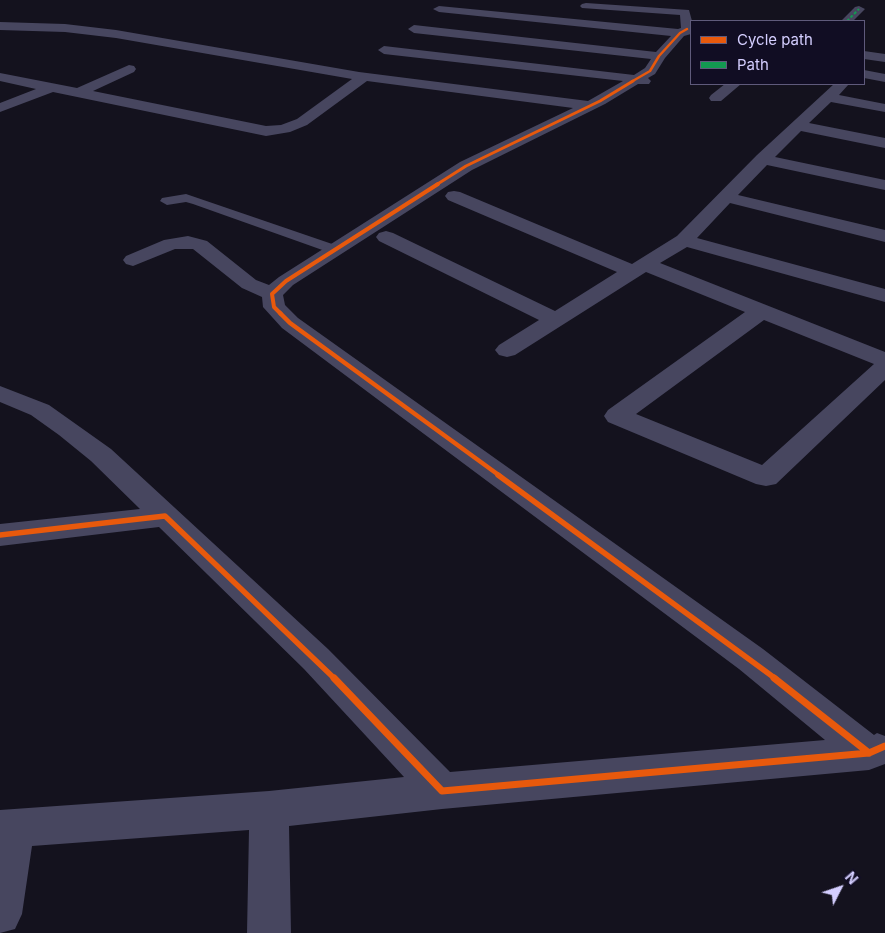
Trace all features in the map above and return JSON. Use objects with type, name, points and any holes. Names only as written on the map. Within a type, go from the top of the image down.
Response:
[{"type":"street","points":[[676,0],[686,26]]},
{"type":"street","points":[[579,6],[607,4],[686,26]]},
{"type":"street","points":[[848,20],[859,8]]},
{"type":"street","points":[[439,9],[686,26]]},
{"type":"street","points":[[0,26],[64,28],[116,34],[364,77],[590,106]]},
{"type":"street","points":[[272,294],[286,281],[333,249],[466,166],[590,106],[646,82],[659,56],[686,26]]},
{"type":"street","points":[[414,29],[659,56]]},
{"type":"street","points":[[384,50],[646,82]]},
{"type":"street","points":[[866,58],[885,58]]},
{"type":"street","points":[[80,92],[129,69]]},
{"type":"street","points":[[865,74],[885,78]]},
{"type":"street","points":[[0,77],[266,131],[276,131],[302,122],[364,77]]},
{"type":"street","points":[[716,98],[733,85]]},
{"type":"street","points":[[507,350],[684,240],[763,159],[841,85]]},
{"type":"street","points":[[0,108],[53,87]]},
{"type":"street","points":[[828,97],[885,108]]},
{"type":"street","points":[[798,126],[885,143]]},
{"type":"street","points":[[763,159],[885,185]]},
{"type":"street","points":[[454,196],[640,268],[761,310],[885,360]]},
{"type":"street","points":[[726,197],[885,236]]},
{"type":"street","points":[[386,237],[556,320]]},
{"type":"street","points":[[684,240],[885,296]]},
{"type":"street","points":[[133,260],[171,244],[194,243],[200,245],[249,284],[272,294]]},
{"type":"street","points":[[272,294],[274,307],[290,323],[877,750]]},
{"type":"street","points":[[761,310],[617,416],[766,477],[885,366]]},
{"type":"street","points":[[0,394],[40,410],[68,428],[102,455],[316,659],[442,791]]},
{"type":"street","points":[[0,535],[165,516]]},
{"type":"street","points":[[0,914],[7,828],[269,810],[442,791],[877,750]]},
{"type":"street","points":[[268,933],[269,810]]},
{"type":"lane","points":[[167,201],[186,198],[198,201],[333,249]]},
{"type":"marked path","points":[[848,20],[859,9]]},
{"type":"cycle path","points":[[687,29],[680,33],[659,56],[650,71],[600,101],[466,166],[286,281],[272,294],[274,307],[290,323],[751,659],[869,753]]},
{"type":"cycle path","points":[[0,535],[165,516],[316,659],[442,791],[869,753],[885,746]]}]
